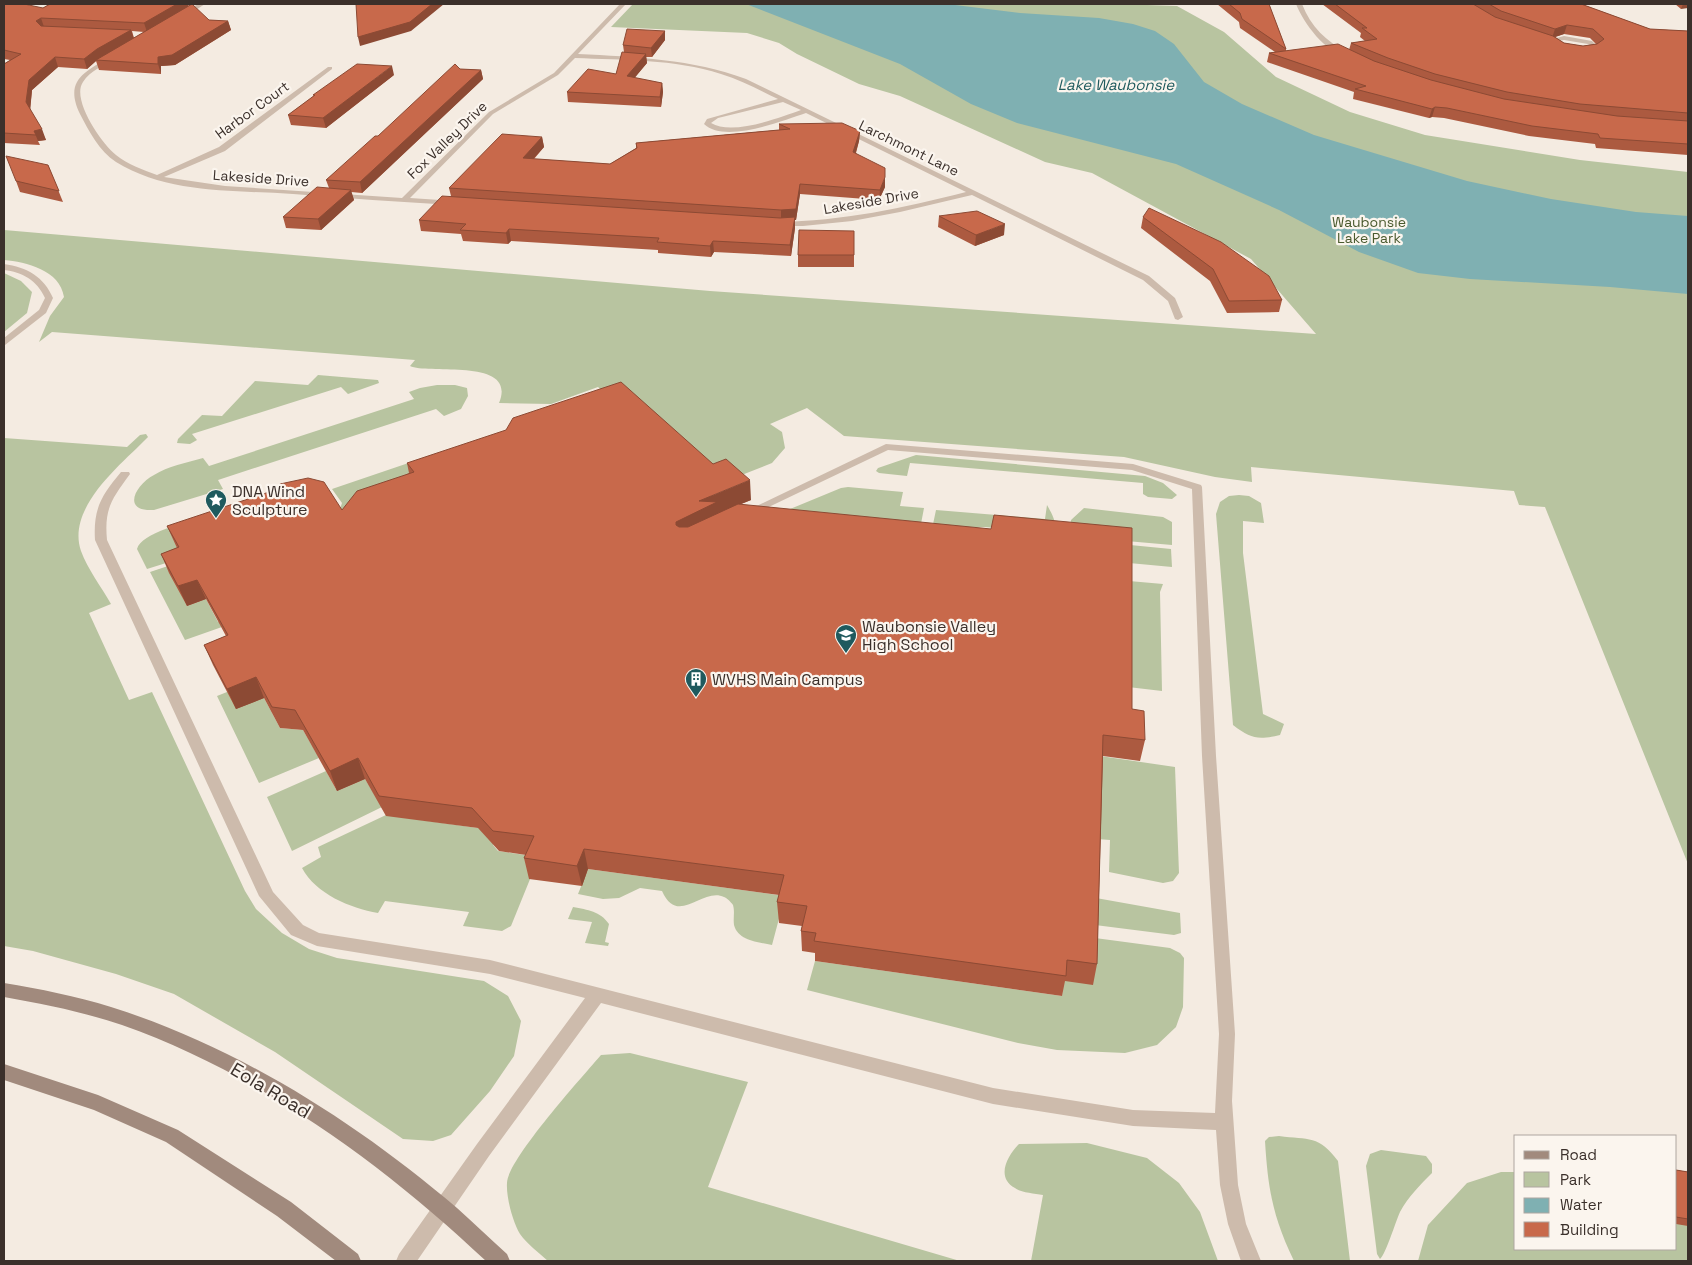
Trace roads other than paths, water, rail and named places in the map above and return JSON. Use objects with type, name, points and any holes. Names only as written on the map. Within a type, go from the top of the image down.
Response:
[{"type":"main road","name":"Eola Road","points":[[4,990],[76,1004],[126,1019],[192,1045],[251,1076],[361,1147],[443,1209],[500,1261]]},
{"type":"main road","points":[[4,1072],[98,1103],[172,1136],[284,1209],[351,1261]]},
{"type":"street","points":[[176,21],[202,4]]},
{"type":"street","name":"Fox Valley Drive","points":[[404,200],[486,118],[502,106],[550,79],[623,4]]},
{"type":"street","points":[[1299,4],[1305,20],[1311,28],[1327,42],[1356,59]]},
{"type":"street","points":[[1544,40],[1554,42],[1557,46],[1569,50],[1583,51],[1596,48],[1594,44],[1577,39],[1558,39],[1554,42]]},
{"type":"street","name":"Lakeside Drive","points":[[121,53],[86,74],[76,87],[79,107],[104,149],[118,160],[156,178],[198,186],[462,204]]},
{"type":"street","name":"Larchmont Lane","points":[[573,56],[669,62],[708,67],[730,74],[1146,278],[1172,300],[1178,317]]},
{"type":"street","name":"Harbor Court","points":[[156,178],[226,146],[330,68]]},
{"type":"street","points":[[783,100],[716,117],[707,124],[718,130],[735,130],[806,111]]},
{"type":"street","name":"Lakeside Drive","points":[[772,224],[808,224],[855,220],[894,213],[972,193]]},
{"type":"street","points":[[4,267],[15,268],[28,274],[46,288],[49,298],[43,311],[6,342]]},
{"type":"street","points":[[738,518],[886,447],[1133,467],[1198,487],[1209,756],[1227,1034],[1224,1101],[1229,1185],[1237,1224],[1251,1261]]},
{"type":"street","points":[[125,474],[112,489],[101,508],[99,525],[101,540],[267,896],[297,930],[317,939],[486,966],[993,1096],[1133,1118],[1225,1122]]},
{"type":"street","points":[[406,1261],[483,1150],[597,995]]},
{"type":"water","name":"Lake Waubonsie","points":[[746,4],[947,4],[1020,13],[1099,18],[1133,24],[1155,31],[1174,44],[1204,82],[1242,104],[1314,135],[1467,181],[1551,199],[1636,212],[1688,216],[1688,294],[1610,287],[1470,279],[1418,273],[1359,252],[1279,210],[1176,164],[1017,123],[971,104],[900,64]]},
{"type":"place","name":"DNA Wind Sculpture","points":[[216,519]]},
{"type":"place","name":"Waubonsie Valley High School","points":[[846,654]]},
{"type":"place","name":"WVHS Main Campus","points":[[696,698]]},
{"type":"park label","name":"Waubonsie Lake Park","points":[[1369,230]]}]
